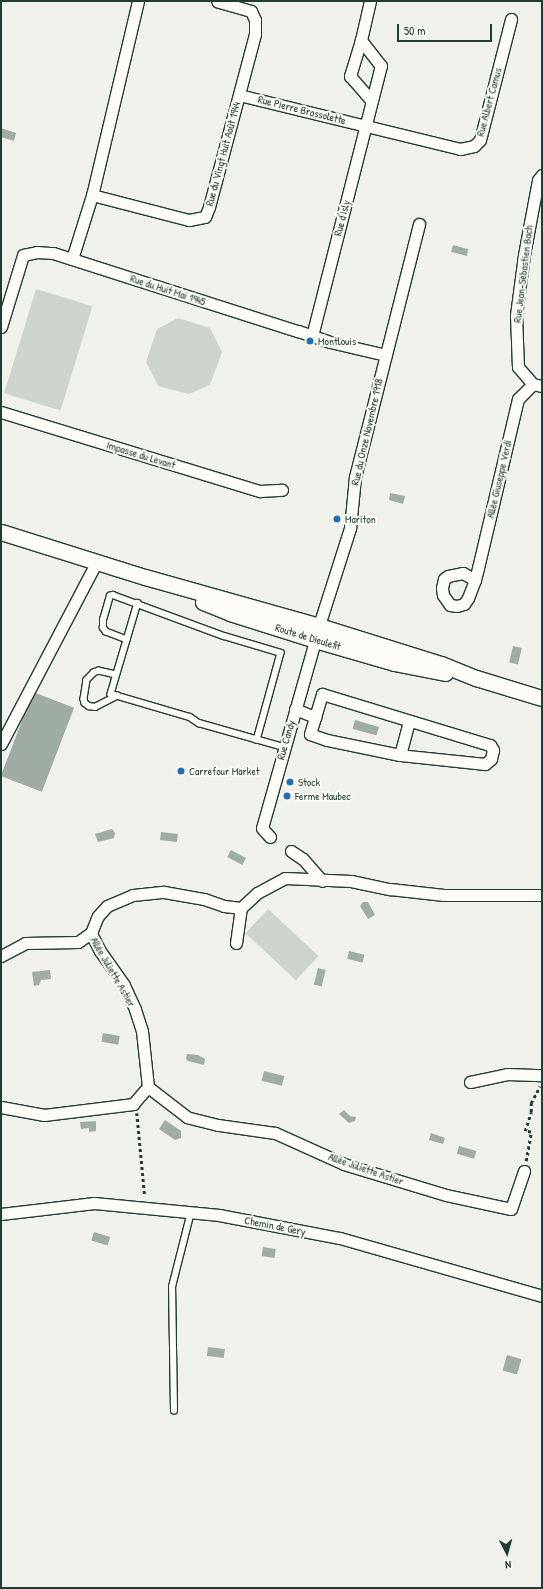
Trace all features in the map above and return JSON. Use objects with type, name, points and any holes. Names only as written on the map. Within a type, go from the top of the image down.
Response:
[{"type":"main road","name":"Route de Dieulefit","points":[[5,532],[145,577],[294,618],[317,633],[394,663],[435,672],[476,678]]},
{"type":"main road","name":"Route de Dieulefit","points":[[145,577],[230,612],[406,653],[476,678],[542,698]]},
{"type":"street","points":[[72,259],[92,195],[138,1]]},
{"type":"street","name":"Rue du Vingt Huit Août 1944","points":[[92,195],[189,220],[205,217],[255,34],[255,20],[251,11],[217,1]]},
{"type":"street","points":[[370,1],[350,76],[372,101]]},
{"type":"street","name":"Rue Albert Camus","points":[[366,126],[460,149],[474,146],[480,140],[511,19]]},
{"type":"street","name":"Rue d'Isly","points":[[312,336],[381,66],[360,40]]},
{"type":"street","name":"Rue Pierre Brossolette","points":[[239,95],[366,126]]},
{"type":"street","name":"Rue Jean-Sébastien Bach","points":[[538,385],[518,367],[516,315],[524,255],[538,180],[542,175]]},
{"type":"street","name":"Rue du Onze Novembre 1918","points":[[317,633],[350,528],[355,477],[419,224]]},
{"type":"street","name":"Rue du Huit Mai 1945","points":[[1,327],[23,254],[42,252],[53,253],[330,342],[386,355]]},
{"type":"street","name":"Allée Giuseppe Verdi","points":[[475,580],[518,399],[538,385]]},
{"type":"street","name":"Impasse du Levant","points":[[1,412],[260,491],[282,490]]},
{"type":"street","points":[[1,744],[97,561]]},
{"type":"street","name":"Rue Candy","points":[[270,837],[262,828],[317,633]]},
{"type":"street","points":[[322,694],[409,721],[490,745],[493,750],[491,759],[485,764],[400,755],[327,740],[310,734],[322,694]]},
{"type":"street","points":[[295,709],[315,717]]},
{"type":"street","points":[[400,755],[409,721]]},
{"type":"street","points":[[291,851],[303,859],[322,881]]},
{"type":"street","points":[[236,943],[241,908],[257,893],[285,878],[322,881],[351,881],[390,890],[444,895],[542,895]]},
{"type":"street","name":"Allée Juliette Astier","points":[[241,908],[224,906],[204,899],[164,892],[133,895],[107,906],[98,916],[91,933],[100,951],[124,985],[135,1009],[142,1031],[148,1087],[187,1117],[218,1125],[275,1133],[344,1164],[446,1195],[511,1209],[524,1171]]},
{"type":"street","points":[[1,956],[25,943],[78,942],[91,933]]},
{"type":"street","points":[[470,1082],[507,1074],[542,1075]]},
{"type":"street","points":[[1,1107],[44,1115],[133,1104],[148,1087]]},
{"type":"street","name":"Chemin de Gery","points":[[1,1214],[94,1203],[219,1215],[340,1238],[542,1296]]},
{"type":"lane","points":[[127,640],[106,632],[103,628],[103,620],[110,596],[118,596],[224,636],[281,653],[257,740]]},
{"type":"lane","points":[[138,603],[111,694],[190,717],[199,723],[284,747]]},
{"type":"lane","points":[[116,675],[99,671],[94,673],[87,680],[84,699],[88,706],[94,707],[117,696]]},
{"type":"lane","points":[[174,1411],[172,1287],[191,1212]]},
{"type":"path","points":[[524,1171],[531,1132],[525,1131],[531,1112],[531,1103],[542,1082]]},
{"type":"path","points":[[135,1101],[140,1133],[146,1208]]},
{"type":"shaded area","points":[[1,128],[16,133],[14,141],[1,137]]},
{"type":"shaded area","points":[[453,245],[468,249],[467,256],[451,252]]},
{"type":"shaded area","points":[[36,289],[92,306],[61,410],[4,393]]},
{"type":"shaded area","points":[[178,318],[210,328],[222,352],[210,385],[189,394],[158,386],[146,362],[157,329]]},
{"type":"shaded area","points":[[390,493],[405,496],[403,504],[389,500]]},
{"type":"shaded area","points":[[513,646],[522,648],[518,665],[509,663]]},
{"type":"shaded area","points":[[33,692],[74,708],[42,792],[1,776]]},
{"type":"shaded area","points":[[355,720],[379,727],[377,736],[353,729]]},
{"type":"shaded area","points":[[112,829],[115,833],[114,838],[98,842],[95,834]]},
{"type":"shaded area","points":[[161,832],[178,834],[177,842],[160,840]]},
{"type":"shaded area","points":[[231,850],[246,858],[242,865],[227,857]]},
{"type":"shaded area","points":[[363,902],[368,902],[375,915],[368,919],[360,906]]},
{"type":"shaded area","points":[[268,909],[318,956],[296,980],[245,933]]},
{"type":"shaded area","points":[[349,951],[365,955],[363,963],[347,959]]},
{"type":"shaded area","points":[[318,968],[326,970],[322,986],[314,984]]},
{"type":"shaded area","points":[[50,970],[51,979],[41,980],[39,985],[34,986],[32,972]]},
{"type":"shaded area","points":[[103,1033],[120,1036],[118,1045],[101,1042]]},
{"type":"shaded area","points":[[187,1054],[198,1055],[205,1059],[204,1065],[188,1061],[186,1059]]},
{"type":"shaded area","points":[[264,1071],[284,1076],[282,1086],[262,1081]]},
{"type":"shaded area","points":[[344,1110],[350,1116],[356,1117],[355,1121],[349,1123],[339,1114]]},
{"type":"shaded area","points":[[165,1120],[181,1131],[181,1138],[175,1140],[159,1129]]},
{"type":"shaded area","points":[[96,1121],[96,1131],[89,1132],[89,1128],[81,1129],[80,1122]]},
{"type":"shaded area","points":[[431,1133],[445,1138],[443,1144],[429,1140]]},
{"type":"shaded area","points":[[459,1146],[476,1151],[474,1159],[457,1154]]},
{"type":"shaded area","points":[[94,1232],[110,1237],[108,1246],[91,1241]]},
{"type":"shaded area","points":[[263,1247],[276,1249],[274,1258],[262,1256]]},
{"type":"shaded area","points":[[208,1347],[225,1349],[224,1358],[207,1356]]},
{"type":"shaded area","points":[[507,1355],[521,1359],[517,1375],[503,1370]]},
{"type":"place","name":"Montlouis","points":[[310,341]]},
{"type":"place","name":"Mariton","points":[[337,519]]},
{"type":"place","name":"Carrefour Market","points":[[181,771]]},
{"type":"place","name":"Stock","points":[[290,782]]},
{"type":"place","name":"Ferme Maubec","points":[[287,796]]}]
